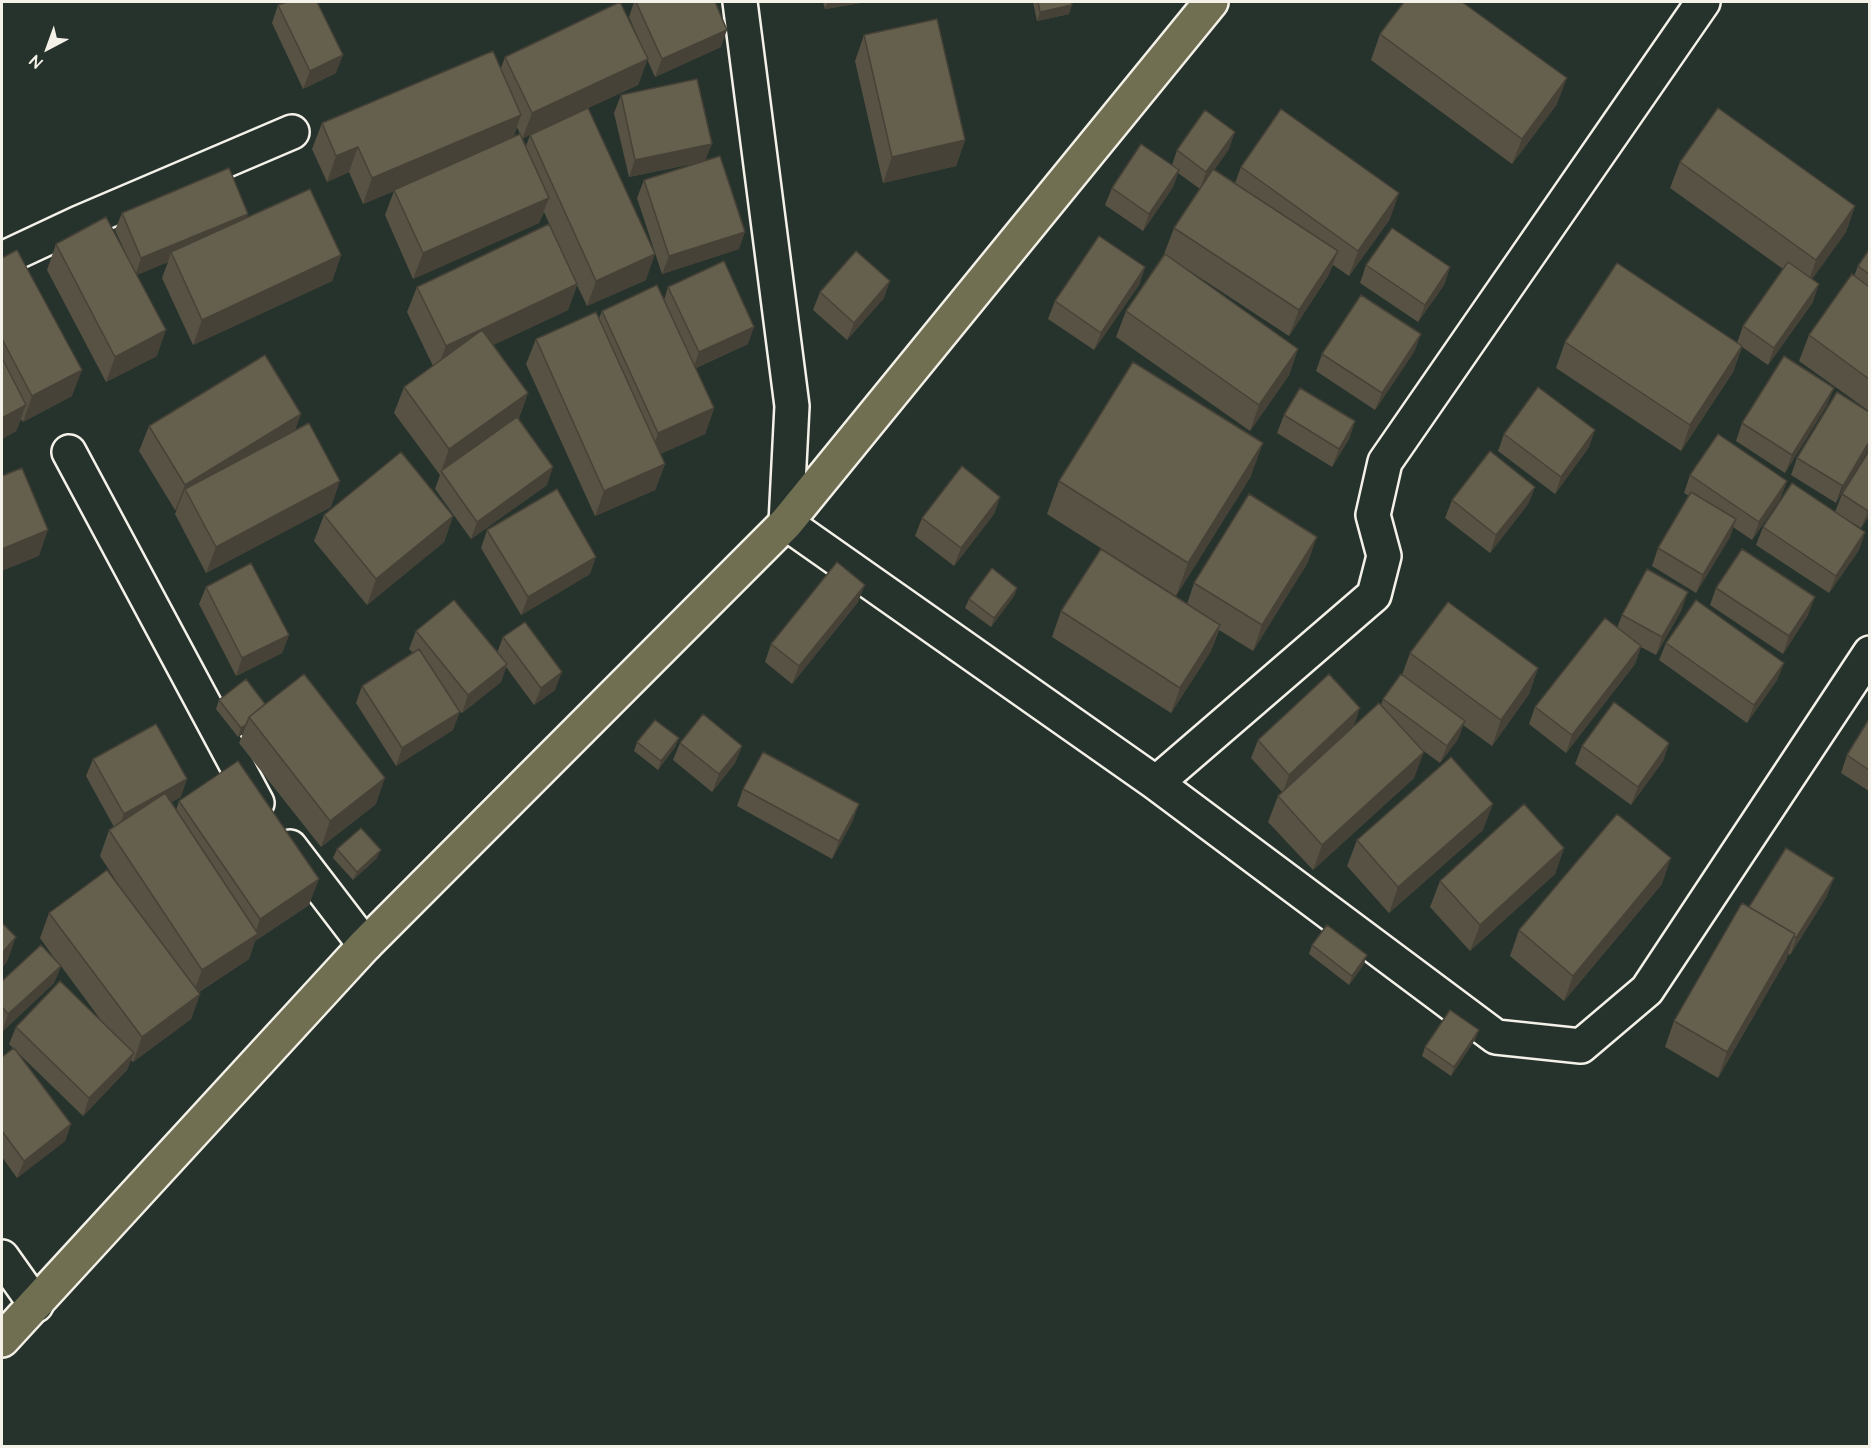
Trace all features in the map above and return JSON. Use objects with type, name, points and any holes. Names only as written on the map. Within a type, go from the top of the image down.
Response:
[{"type":"main road","points":[[2,1340],[365,945],[786,523],[1211,2]]},
{"type":"street","points":[[740,2],[792,406],[786,523],[1156,783],[1496,1037],[1581,1046],[1647,990],[1869,652]]},
{"type":"street","points":[[1156,783],[1374,595],[1384,556],[1373,515],[1385,462],[1703,2]]},
{"type":"street","points":[[2,259],[79,223],[292,132]]},
{"type":"street","points":[[69,452],[259,806],[365,945]]},
{"type":"street","points":[[2,1257],[36,1305]]},
{"type":"building","points":[[287,2],[317,2],[343,55],[310,71],[278,5]]},
{"type":"building","points":[[620,2],[648,59],[532,113],[505,57]]},
{"type":"building","points":[[636,2],[715,2],[727,30],[662,59]]},
{"type":"building","points":[[1038,2],[1071,2],[1072,5],[1040,12]]},
{"type":"building","points":[[1404,2],[1462,2],[1567,78],[1522,139],[1380,34]]},
{"type":"building","points":[[937,19],[965,140],[892,157],[864,35]]},
{"type":"building","points":[[493,51],[521,115],[372,178],[358,147],[336,156],[322,123]]},
{"type":"building","points":[[697,79],[712,144],[635,160],[621,95]]},
{"type":"building","points":[[588,108],[655,254],[596,281],[530,135]]},
{"type":"building","points":[[1718,108],[1855,206],[1816,260],[1680,162]]},
{"type":"building","points":[[1281,109],[1399,193],[1358,251],[1241,167]]},
{"type":"building","points":[[1205,110],[1235,132],[1206,172],[1177,150]]},
{"type":"building","points":[[520,134],[549,198],[423,253],[394,190]]},
{"type":"building","points":[[1141,144],[1179,170],[1149,214],[1112,188]]},
{"type":"building","points":[[720,156],[745,232],[669,256],[644,180]]},
{"type":"building","points":[[229,168],[248,214],[141,258],[122,213]]},
{"type":"building","points":[[1213,169],[1338,251],[1299,310],[1174,228]]},
{"type":"building","points":[[310,189],[341,255],[202,320],[171,252]]},
{"type":"building","points":[[106,217],[166,330],[115,357],[56,244]]},
{"type":"building","points":[[549,224],[577,284],[446,346],[417,287]]},
{"type":"building","points":[[1392,228],[1450,267],[1425,305],[1366,265]]},
{"type":"building","points":[[1099,236],[1145,267],[1101,333],[1055,301]]},
{"type":"building","points":[[17,250],[82,370],[32,396],[2,339],[2,258]]},
{"type":"building","points":[[1869,250],[1869,274],[1858,266]]},
{"type":"building","points":[[856,251],[890,281],[854,323],[820,292]]},
{"type":"building","points":[[1165,254],[1298,349],[1259,405],[1126,311]]},
{"type":"building","points":[[724,261],[754,327],[699,352],[668,287]]},
{"type":"building","points":[[1788,262],[1819,284],[1774,348],[1743,326]]},
{"type":"building","points":[[1617,263],[1742,346],[1690,425],[1565,342]]},
{"type":"building","points":[[1852,274],[1869,287],[1869,379],[1809,335]]},
{"type":"building","points":[[657,285],[714,408],[658,433],[602,311]]},
{"type":"building","points":[[1361,295],[1421,334],[1382,393],[1322,354]]},
{"type":"building","points":[[596,312],[665,464],[604,491],[536,339]]},
{"type":"building","points":[[482,330],[528,393],[449,449],[404,387]]},
{"type":"building","points":[[265,355],[301,414],[185,485],[149,426]]},
{"type":"building","points":[[1784,356],[1834,388],[1792,455],[1742,423]]},
{"type":"building","points":[[2,358],[26,405],[2,418]]},
{"type":"building","points":[[1133,362],[1263,443],[1188,563],[1059,481]]},
{"type":"building","points":[[1538,387],[1595,430],[1561,477],[1504,434]]},
{"type":"building","points":[[1300,388],[1355,421],[1339,449],[1284,415]]},
{"type":"building","points":[[1837,392],[1869,412],[1869,442],[1843,486],[1797,458]]},
{"type":"building","points":[[517,417],[553,467],[477,522],[441,471]]},
{"type":"building","points":[[309,423],[340,481],[216,547],[185,489]]},
{"type":"building","points":[[1718,434],[1787,481],[1759,522],[1690,475]]},
{"type":"building","points":[[1490,451],[1535,487],[1496,535],[1452,500]]},
{"type":"building","points":[[1869,451],[1869,508],[1868,511],[1842,494]]},
{"type":"building","points":[[401,452],[453,516],[376,579],[324,515]]},
{"type":"building","points":[[962,466],[1000,497],[961,548],[922,518]]},
{"type":"building","points":[[22,468],[48,530],[2,549],[2,476]]},
{"type":"building","points":[[1792,483],[1865,532],[1836,576],[1763,527]]},
{"type":"building","points":[[557,489],[596,557],[528,597],[487,530]]},
{"type":"building","points":[[1691,492],[1736,519],[1703,575],[1658,548]]},
{"type":"building","points":[[1249,494],[1317,537],[1262,625],[1194,583]]},
{"type":"building","points":[[1101,549],[1220,625],[1180,688],[1061,611]]},
{"type":"building","points":[[1742,549],[1815,597],[1789,636],[1716,588]]},
{"type":"building","points":[[837,562],[865,585],[799,666],[771,644]]},
{"type":"building","points":[[251,563],[289,635],[242,658],[206,587]]},
{"type":"building","points":[[992,568],[1017,588],[994,618],[969,599]]},
{"type":"building","points":[[1647,569],[1688,592],[1662,637],[1622,615]]},
{"type":"building","points":[[454,600],[507,664],[468,695],[416,631]]},
{"type":"building","points":[[1696,600],[1784,663],[1754,705],[1666,643]]},
{"type":"building","points":[[1448,602],[1538,668],[1501,720],[1410,653]]},
{"type":"building","points":[[1605,618],[1641,646],[1572,735],[1535,707]]},
{"type":"building","points":[[525,622],[562,672],[541,688],[503,637]]},
{"type":"building","points":[[419,649],[460,712],[402,748],[362,686]]},
{"type":"building","points":[[304,674],[385,778],[330,821],[249,717]]},
{"type":"building","points":[[1329,674],[1360,708],[1289,775],[1258,740]]},
{"type":"building","points":[[1401,674],[1465,721],[1447,746],[1383,699]]},
{"type":"building","points":[[246,679],[265,704],[249,717],[246,725],[241,728],[219,700]]},
{"type":"building","points":[[1614,702],[1669,743],[1638,787],[1582,746]]},
{"type":"building","points":[[1379,703],[1424,752],[1322,845],[1278,796]]},
{"type":"building","points":[[703,714],[742,746],[719,774],[680,743]]},
{"type":"building","points":[[1869,719],[1869,770],[1847,755]]},
{"type":"building","points":[[655,720],[679,738],[661,761],[637,742]]},
{"type":"building","points":[[156,724],[187,779],[124,814],[93,759]]},
{"type":"building","points":[[763,752],[859,804],[839,841],[743,789]]},
{"type":"building","points":[[1451,757],[1493,804],[1398,887],[1357,840]]},
{"type":"building","points":[[238,761],[319,879],[260,919],[179,801]]},
{"type":"building","points":[[165,793],[258,934],[202,970],[109,830]]},
{"type":"building","points":[[1524,804],[1564,848],[1480,925],[1440,881]]},
{"type":"building","points":[[1617,814],[1671,858],[1573,976],[1519,930]]},
{"type":"building","points":[[361,828],[381,850],[357,872],[337,849]]},
{"type":"building","points":[[1786,848],[1834,878],[1796,938],[1795,934],[1749,907]]},
{"type":"building","points":[[107,870],[200,994],[142,1037],[49,913]]},
{"type":"building","points":[[1742,903],[1795,934],[1727,1052],[1674,1021]]},
{"type":"building","points":[[2,923],[16,937],[2,953]]},
{"type":"building","points":[[1327,925],[1367,955],[1352,976],[1312,945]]},
{"type":"building","points":[[41,945],[61,966],[8,1014],[2,1007],[2,981]]},
{"type":"building","points":[[60,981],[134,1053],[89,1098],[16,1027]]},
{"type":"building","points":[[1450,1010],[1479,1030],[1454,1067],[1425,1047]]},
{"type":"building","points":[[14,1048],[71,1124],[24,1161],[2,1131],[2,1057]]}]
